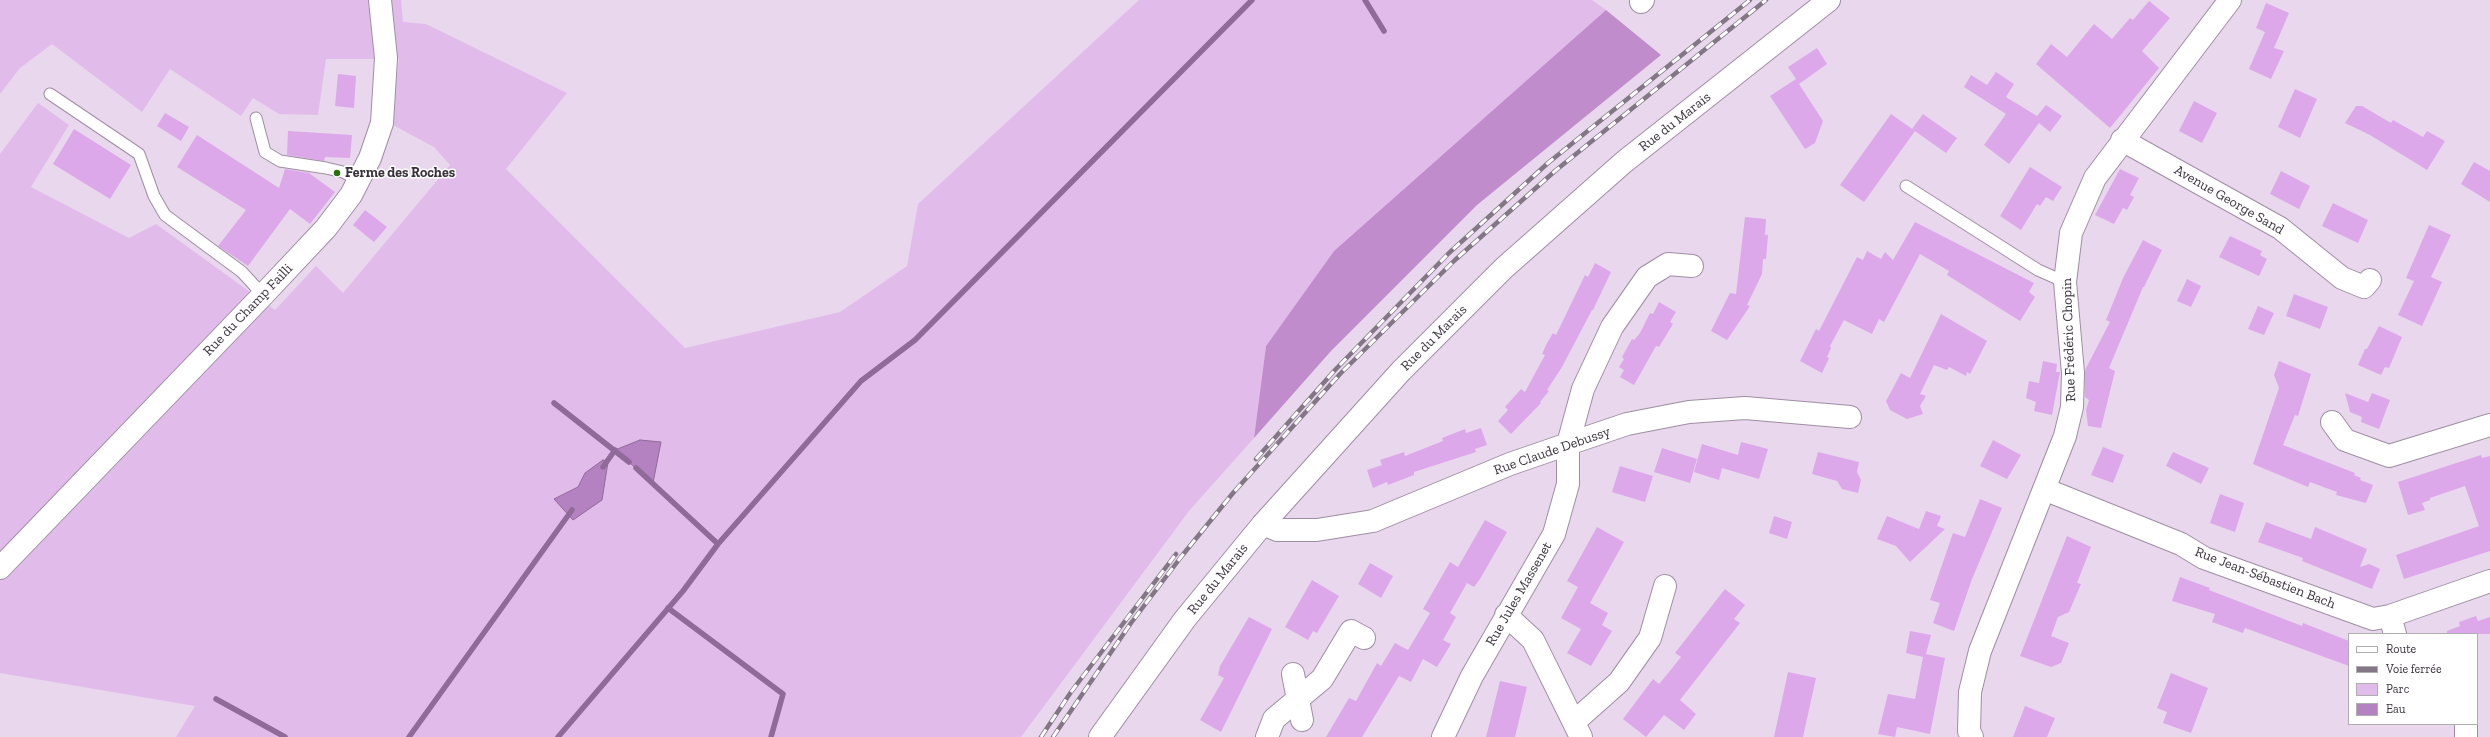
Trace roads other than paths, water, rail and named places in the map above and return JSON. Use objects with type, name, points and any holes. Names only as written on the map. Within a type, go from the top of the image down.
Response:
[{"type":"street","name":"Rue du Champ Failli","points":[[0,568],[263,295],[326,228],[351,195],[370,158],[382,123],[386,58],[380,0]]},
{"type":"street","name":"Rue du Marais","points":[[1100,737],[1185,619],[1263,524],[1401,371],[1504,268],[1624,162],[1829,0]]},
{"type":"street","name":"Rue Frédéric Chopin","points":[[1972,737],[1970,731],[1970,692],[1980,651],[2065,436],[2072,407],[2073,373],[2065,282],[2071,233],[2095,178],[2122,140],[2230,0]]},
{"type":"street","name":"Avenue George Sand","points":[[2122,140],[2280,228],[2342,278],[2364,287],[2370,280]]},
{"type":"street","name":"Rue Jules Massenet","points":[[1443,737],[1472,676],[1554,534],[1568,484],[1568,444],[1583,389],[1617,321],[1647,278],[1668,264],[1692,266]]},
{"type":"street","name":"Rue Claude Debussy","points":[[1263,524],[1277,530],[1317,530],[1373,521],[1510,464],[1627,424],[1689,412],[1745,408],[1850,417]]},
{"type":"street","points":[[2332,422],[2345,440],[2389,456],[2490,425]]},
{"type":"street","name":"Rue Jean-Sébastien Bach","points":[[2044,489],[2181,544],[2204,558],[2393,625],[2490,581]]},
{"type":"street","points":[[1506,615],[1533,640],[1578,729],[1618,682],[1650,638],[1665,586]]},
{"type":"street","points":[[1267,737],[1274,719],[1322,679],[1351,631],[1364,638]]},
{"type":"street","points":[[1293,674],[1302,720]]},
{"type":"street","points":[[2466,725],[2466,737]]},
{"type":"lane","points":[[50,94],[139,154],[154,196],[165,215],[242,272],[263,295]]},
{"type":"lane","points":[[256,118],[265,152],[280,161],[344,172],[358,180]]},
{"type":"lane","points":[[1906,186],[2038,270],[2065,282]]},
{"type":"water","points":[[640,440],[661,442],[653,483],[615,450]]},
{"type":"water","points":[[603,460],[608,462],[602,500],[573,520],[554,499],[578,487],[585,473]]},
{"type":"waterway","points":[[558,737],[683,591],[718,544],[861,381],[915,340],[1252,0]]},
{"type":"waterway","points":[[1365,0],[1384,31]]},
{"type":"waterway","points":[[554,403],[629,462]]},
{"type":"waterway","points":[[603,467],[615,450]]},
{"type":"waterway","points":[[636,468],[718,544]]},
{"type":"waterway","points":[[409,737],[572,510]]},
{"type":"waterway","points":[[668,608],[783,694],[771,737]]},
{"type":"waterway","points":[[216,699],[285,737]]},
{"type":"railway","points":[[1256,459],[1335,370],[1449,253],[1548,163],[1750,0]]},
{"type":"railway","points":[[1053,737],[1131,623],[1181,557],[1233,493],[1340,374],[1455,260],[1555,171],[1766,0]]},
{"type":"railway","points":[[1041,737],[1071,692],[1176,554]]},
{"type":"place","name":"Ferme des Roches","points":[[337,173]]}]
